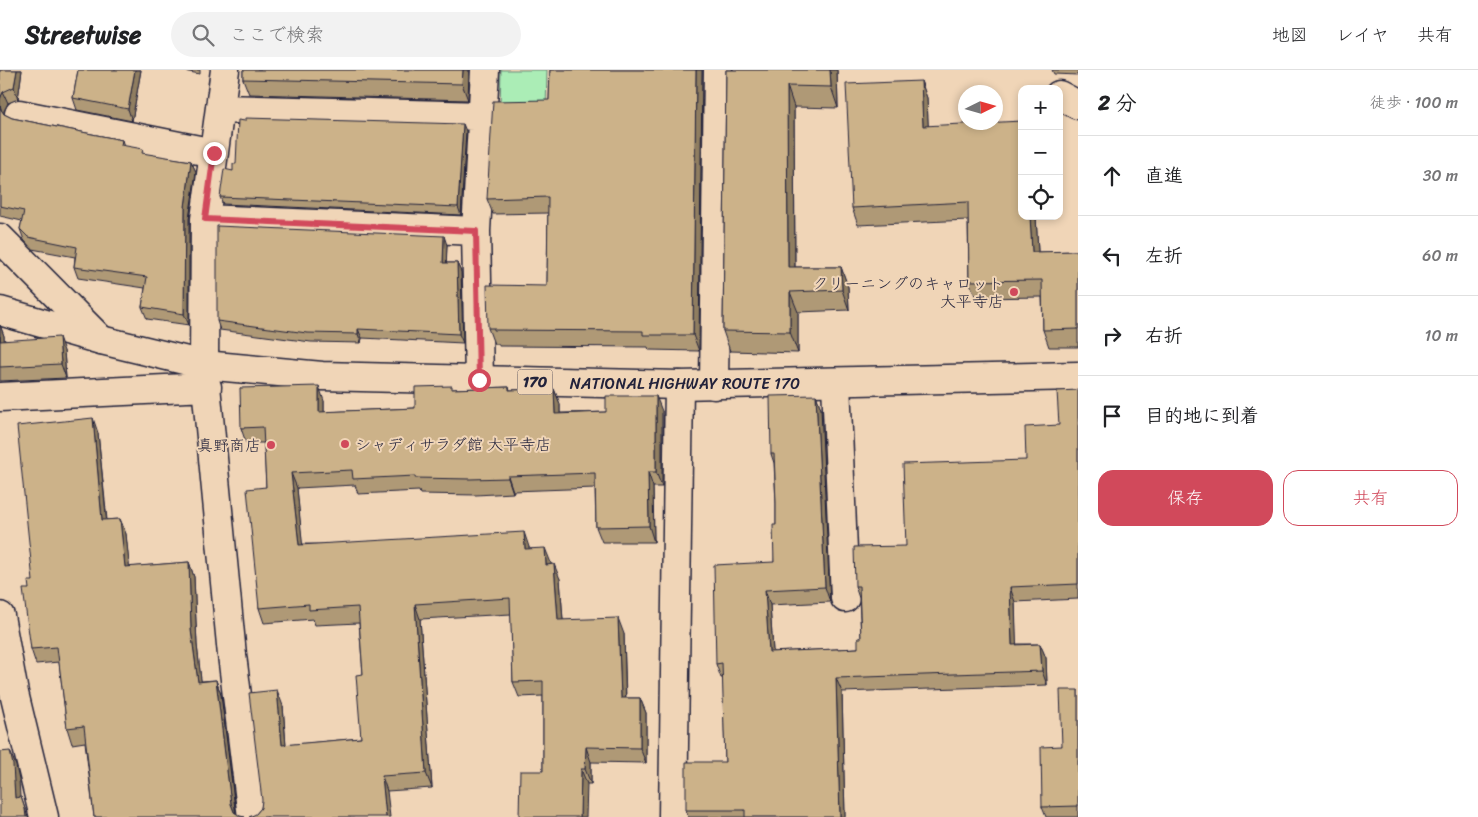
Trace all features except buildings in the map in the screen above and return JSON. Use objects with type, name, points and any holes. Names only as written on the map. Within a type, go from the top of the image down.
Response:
[{"type":"main road","points":[[225,70],[205,219],[205,376],[232,655],[252,817]]},
{"type":"main road","points":[[479,380],[476,231],[485,70]]},
{"type":"main road","points":[[714,385],[718,70]]},
{"type":"main road","points":[[1063,97],[1078,104]]},
{"type":"main road","points":[[220,109],[483,116]]},
{"type":"main road","points":[[19,114],[214,153]]},
{"type":"main road","points":[[205,219],[476,231]]},
{"type":"main road","points":[[0,238],[101,340]]},
{"type":"main road","name":"NATIONAL HIGHWAY ROUTE 170","points":[[0,311],[101,340],[205,376],[322,376],[679,385],[836,383],[1078,376]]},
{"type":"main road","points":[[0,397],[205,376]]},
{"type":"main road","points":[[836,383],[845,598]]},
{"type":"main road","points":[[673,817],[679,385]]},
{"type":"main road","points":[[0,616],[14,693],[44,817]]},
{"type":"green space","points":[[501,70],[547,70],[546,110],[500,109]]},
{"type":"place","name":"クリーニングのキャロット 大平寺店","points":[[1014,292]]},
{"type":"place","name":"シャディサラダ館 大平寺店","points":[[345,444]]},
{"type":"place","name":"真野商店","points":[[271,445]]},
{"type":"route","points":[[214,153],[205,219],[476,231],[479,380]]}]
